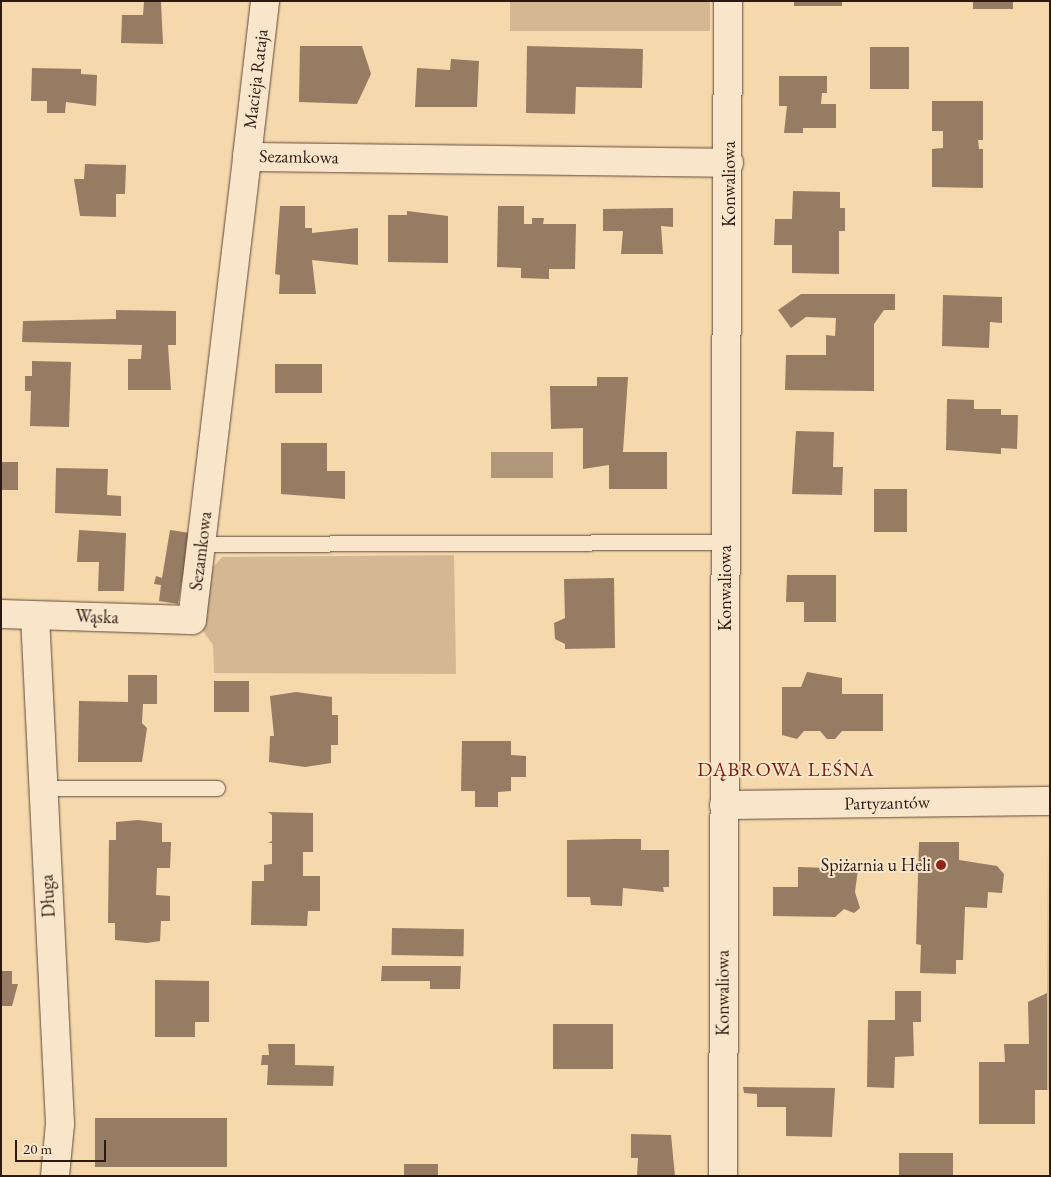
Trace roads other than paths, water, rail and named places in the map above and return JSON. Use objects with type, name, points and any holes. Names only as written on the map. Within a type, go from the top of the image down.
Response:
[{"type":"street","name":"Macieja Rataja","points":[[247,157],[265,1]]},
{"type":"street","name":"Konwaliowa","points":[[722,1176],[729,163],[728,1]]},
{"type":"street","name":"Sezamkowa","points":[[192,620],[247,157],[729,163]]},
{"type":"street","name":"Wąska","points":[[1,614],[192,620]]},
{"type":"street","name":"Długa","points":[[35,616],[60,1124],[55,1176]]},
{"type":"street","name":"Partyzantów","points":[[724,805],[1050,801]]},
{"type":"lane","points":[[202,544],[726,542]]},
{"type":"lane","points":[[42,788],[218,788]]},
{"type":"place","name":"Spiżarnia u Heli","points":[[941,865]]},
{"type":"district","name":"DĄBROWA LEŚNA","points":[[786,769]]}]
